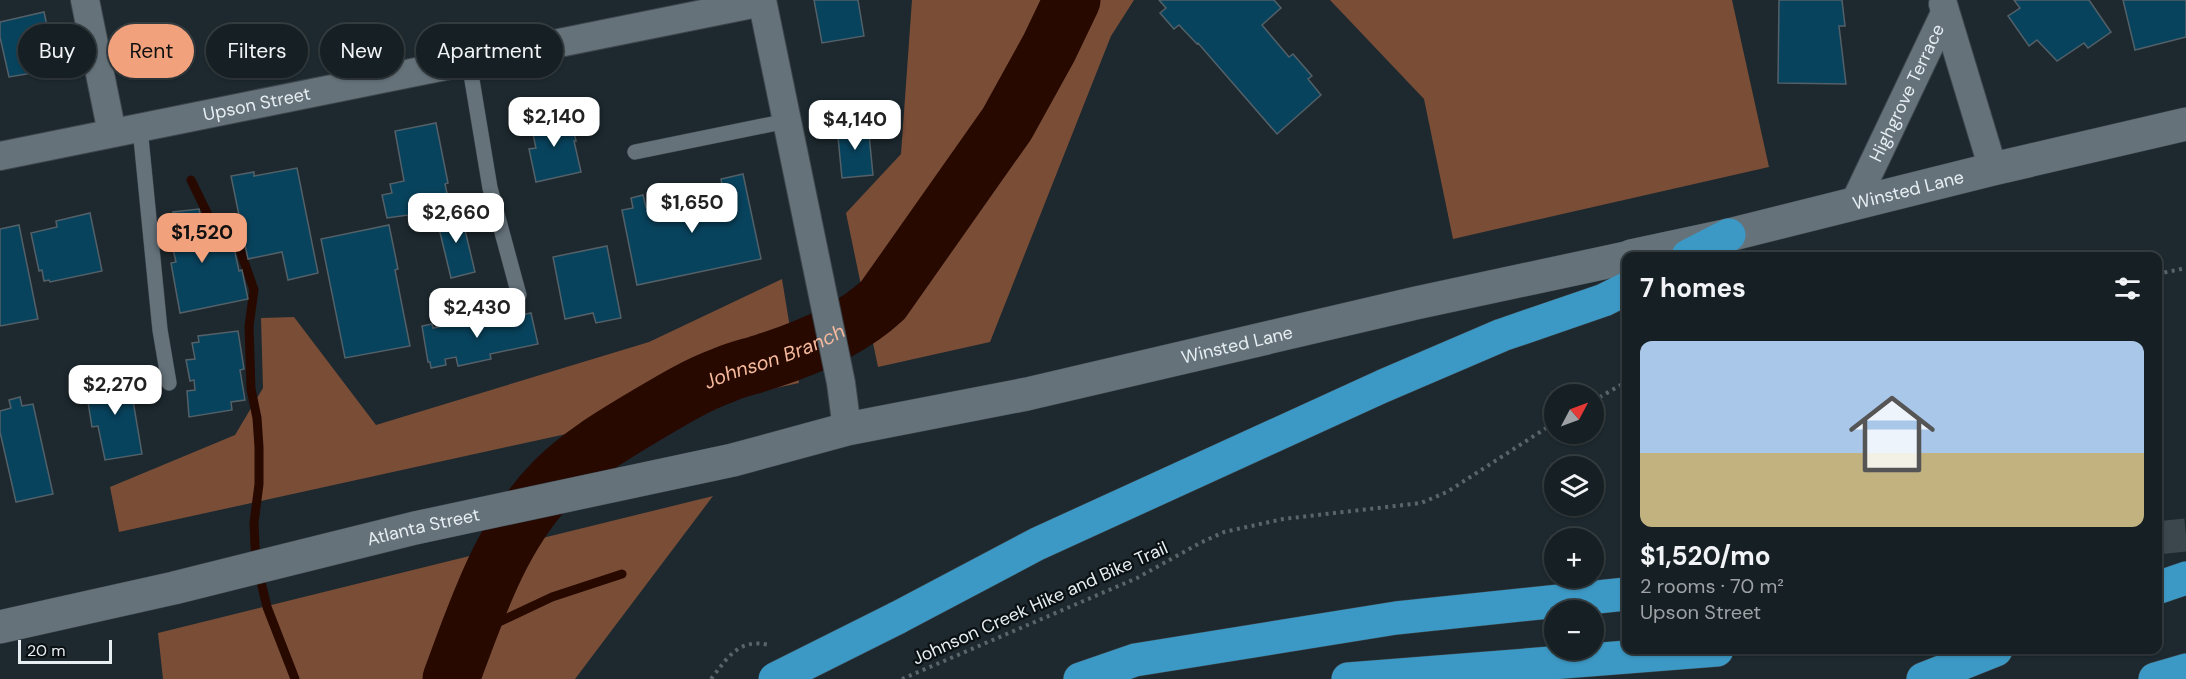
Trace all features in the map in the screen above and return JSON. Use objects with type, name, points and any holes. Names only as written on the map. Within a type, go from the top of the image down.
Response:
[{"type":"highway","points":[[1696,252],[1730,235]]},
{"type":"highway","points":[[775,679],[1037,544],[1362,395],[1502,335],[1604,300],[1622,291]]},
{"type":"highway","points":[[2162,580],[2186,578]]},
{"type":"highway","points":[[2162,586],[2186,578]]},
{"type":"highway","points":[[1080,679],[1135,660],[1396,618],[1622,594]]},
{"type":"highway","points":[[1348,679],[1665,654]]},
{"type":"highway","points":[[1923,679],[1986,654]]},
{"type":"highway","points":[[2155,679],[2186,670]]},
{"type":"main road","name":"Winsted Lane","points":[[1650,252],[1730,235],[1993,169],[2186,124]]},
{"type":"main road","name":"Winsted Lane","points":[[847,429],[1027,394],[1416,303],[1622,259]]},
{"type":"main road","name":"Atlanta Street","points":[[0,627],[174,588],[415,528],[732,460],[847,429]]},
{"type":"street","points":[[85,0],[112,134]]},
{"type":"street","points":[[762,1],[841,383],[847,429]]},
{"type":"street","name":"Upson Street","points":[[563,42],[762,1]]},
{"type":"street","name":"Highgrove Terrace","points":[[1944,7],[1993,169]]},
{"type":"street","name":"Highgrove Terrace","points":[[1854,204],[1944,7]]},
{"type":"street","name":"Upson Street","points":[[0,156],[416,73]]},
{"type":"lane","points":[[472,78],[490,188],[519,295]]},
{"type":"lane","points":[[635,152],[787,121]]},
{"type":"lane","points":[[140,128],[160,330],[169,383]]},
{"type":"path","points":[[2162,273],[2186,268]]},
{"type":"path","points":[[1604,395],[1622,384]]},
{"type":"path","name":"Johnson Creek Hike and Bike Trail","points":[[902,679],[1137,578],[1224,532],[1283,519],[1421,504],[1447,492],[1544,429]]},
{"type":"shaded area","points":[[912,0],[1134,0],[1111,36],[990,342],[878,367],[846,213],[901,154]]},
{"type":"shaded area","points":[[1330,0],[1732,0],[1769,167],[1453,239],[1424,99]]},
{"type":"shaded area","points":[[782,279],[799,383],[119,532],[110,487],[235,435],[263,388],[261,318],[294,317],[376,425],[649,342]]},
{"type":"shaded area","points":[[713,496],[575,679],[163,679],[158,633]]},
{"type":"building","points":[[814,0],[858,0],[864,36],[822,43]]},
{"type":"building","points":[[1159,0],[1274,0],[1281,8],[1262,25],[1289,57],[1293,54],[1312,76],[1308,79],[1321,95],[1277,134],[1198,43],[1179,25],[1174,29],[1160,13],[1166,8]]},
{"type":"building","points":[[1779,0],[1842,0],[1845,26],[1839,26],[1846,84],[1778,83]]},
{"type":"building","points":[[2014,0],[2089,0],[2111,32],[2088,48],[2084,43],[2057,61],[2037,40],[2029,46],[2008,16],[2020,8]]},
{"type":"building","points":[[2123,0],[2186,0],[2186,37],[2135,50]]},
{"type":"building","points":[[44,12],[47,24],[18,24],[18,76],[9,77],[0,37],[0,22]]},
{"type":"building","points":[[557,114],[558,117],[570,114],[581,172],[536,182],[529,149],[536,148],[530,120]]},
{"type":"building","points":[[436,123],[448,183],[445,184],[450,207],[431,210],[433,220],[409,225],[408,215],[387,218],[382,195],[392,193],[390,184],[404,181],[395,131]]},
{"type":"building","points":[[868,124],[873,175],[842,178],[837,127]]},
{"type":"building","points":[[297,168],[318,273],[288,280],[282,252],[248,259],[231,176],[254,172],[254,176]]},
{"type":"building","points":[[743,174],[761,259],[637,285],[622,210],[633,208],[631,198],[643,195],[646,207],[723,191],[721,179]]},
{"type":"building","points":[[199,209],[203,229],[216,227],[220,245],[233,243],[248,299],[180,313],[171,263],[176,262],[173,249],[170,244],[167,245],[164,216],[173,215],[173,212]]},
{"type":"building","points":[[460,209],[475,272],[451,278],[436,216]]},
{"type":"building","points":[[90,213],[102,271],[50,282],[49,280],[44,281],[42,270],[39,271],[31,233],[57,227],[56,221]]},
{"type":"building","points":[[19,225],[38,319],[0,326],[0,229]]},
{"type":"building","points":[[389,225],[410,346],[345,358],[321,239]]},
{"type":"building","points":[[607,246],[621,318],[596,323],[593,313],[565,319],[553,257]]},
{"type":"building","points":[[531,313],[538,344],[490,354],[491,359],[458,366],[456,357],[445,359],[446,365],[431,368],[422,326],[432,324],[433,328],[476,319],[477,324]]},
{"type":"building","points":[[238,331],[244,369],[240,370],[245,400],[231,402],[232,410],[189,417],[187,391],[195,390],[194,380],[190,381],[186,360],[195,359],[192,343],[199,342],[198,336]]},
{"type":"building","points":[[128,371],[142,454],[105,460],[98,426],[92,427],[88,402],[94,401],[90,378]]},
{"type":"building","points":[[20,397],[22,406],[33,404],[53,494],[16,502],[0,432],[0,411],[11,408],[9,400]]},
{"type":"waterway","name":"Johnson Branch","points":[[451,679],[481,600],[505,548],[536,501],[565,471],[585,454],[681,395],[729,373],[782,356],[828,337],[871,311],[883,300],[1007,124],[1049,48],[1072,0]]},
{"type":"waterway","points":[[191,180],[211,221],[230,236],[239,247],[254,290],[249,326],[251,389],[257,418],[259,447],[259,484],[254,523],[255,546],[267,607],[295,679]]},
{"type":"waterway","points":[[467,637],[552,597],[622,574]]},
{"type":"tunnel","points":[[2162,537],[2186,535]]}]
